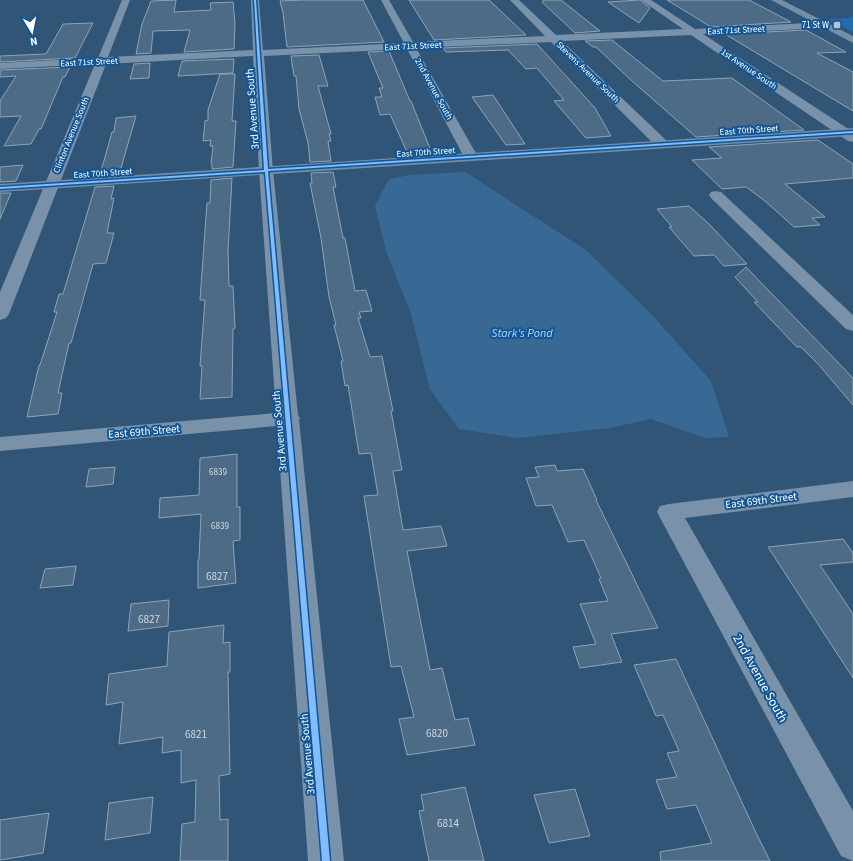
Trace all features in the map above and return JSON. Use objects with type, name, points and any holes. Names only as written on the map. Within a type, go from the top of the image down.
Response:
[{"type":"street","name":"Clinton Avenue South","points":[[0,314],[126,0]]},
{"type":"street","name":"3rd Avenue South","points":[[255,0],[266,170],[326,861]]},
{"type":"street","name":"2nd Avenue South","points":[[385,0],[471,157]]},
{"type":"street","name":"Stevens Avenue South","points":[[514,0],[662,144]]},
{"type":"street","name":"1st Avenue South","points":[[645,0],[850,134]]},
{"type":"street","points":[[775,0],[853,40]]},
{"type":"street","name":"East 71st Street","points":[[0,66],[825,26]]},
{"type":"street","name":"East 70th Street","points":[[0,188],[662,144],[850,134]]},
{"type":"street","points":[[716,195],[853,325]]},
{"type":"street","name":"East 69th Street","points":[[0,444],[288,418]]},
{"type":"street","name":"East 69th Street","points":[[669,512],[853,489]]},
{"type":"street","name":"2nd Avenue South","points":[[669,512],[853,844]]},
{"type":"shaded area","points":[[853,16],[853,32],[827,19],[849,18]]},
{"type":"water","name":"Stark's Pond","points":[[465,172],[586,250],[653,316],[711,381],[729,437],[705,438],[651,419],[610,428],[518,438],[459,429],[430,389],[410,311],[387,254],[375,206],[389,179],[410,175]]},
{"type":"building","points":[[176,0],[174,12],[211,10],[210,3],[233,2],[235,23],[234,49],[184,52],[190,30],[153,31],[151,53],[136,54],[142,24],[151,1]]},
{"type":"building","points":[[363,0],[384,42],[287,47],[280,1]]},
{"type":"building","points":[[409,0],[489,0],[526,35],[434,40]]},
{"type":"building","points":[[544,0],[561,0],[600,31],[575,33],[542,2]]},
{"type":"building","points":[[640,0],[650,8],[639,23],[608,2]]},
{"type":"building","points":[[667,0],[749,0],[791,22],[711,27]]},
{"type":"building","points":[[93,23],[75,58],[0,62],[0,56],[46,54],[63,24]]},
{"type":"building","points":[[806,30],[846,52],[817,53],[853,72],[853,111],[725,34]]},
{"type":"building","points":[[612,40],[663,81],[732,78],[804,130],[696,137],[596,47],[593,47],[585,41]]},
{"type":"building","points":[[537,44],[595,108],[611,136],[586,138],[554,101],[564,100],[537,68],[526,69],[508,50],[446,52],[443,48]]},
{"type":"building","points":[[389,51],[431,151],[407,152],[390,114],[380,115],[375,97],[382,97],[379,88],[383,88],[368,52]]},
{"type":"building","points":[[319,55],[328,86],[318,86],[331,134],[329,134],[331,141],[328,141],[331,161],[310,162],[308,143],[299,109],[296,76],[294,76],[291,56]]},
{"type":"building","points":[[234,59],[233,73],[178,76],[182,61]]},
{"type":"building","points":[[150,63],[149,78],[130,79],[134,64]]},
{"type":"building","points":[[70,67],[65,77],[63,77],[41,129],[39,129],[31,144],[4,146],[21,116],[0,117],[0,101],[16,76],[0,77],[0,70]]},
{"type":"building","points":[[220,74],[235,74],[232,121],[236,121],[233,167],[212,169],[211,164],[213,146],[210,146],[211,140],[203,141],[205,121],[208,120],[208,110]]},
{"type":"building","points":[[493,95],[525,144],[506,145],[472,97]]},
{"type":"building","points":[[136,116],[119,175],[99,176],[112,132],[114,132],[116,118]]},
{"type":"building","points":[[818,140],[853,164],[853,178],[785,184],[825,217],[812,218],[820,225],[794,227],[765,201],[746,187],[722,189],[692,160],[722,158],[709,147]]},
{"type":"building","points":[[23,165],[16,181],[0,182],[0,167]]},
{"type":"building","points":[[333,172],[336,187],[333,187],[355,291],[366,290],[372,311],[359,312],[361,318],[358,318],[370,357],[382,356],[393,411],[391,411],[402,470],[393,471],[403,530],[441,526],[447,546],[407,551],[430,670],[442,668],[455,720],[468,718],[475,745],[407,755],[399,719],[414,717],[401,666],[391,667],[364,496],[378,495],[371,453],[359,454],[348,385],[345,386],[341,361],[343,361],[334,325],[336,325],[329,297],[321,238],[310,183],[312,183],[311,173]]},
{"type":"building","points":[[232,178],[228,251],[229,286],[233,286],[235,328],[233,329],[232,397],[200,399],[202,366],[200,366],[205,300],[200,300],[207,203],[210,203],[211,180]]},
{"type":"building","points":[[114,186],[111,199],[114,198],[107,233],[114,233],[106,263],[93,264],[71,343],[69,343],[58,393],[62,393],[58,414],[27,417],[39,365],[57,312],[54,312],[59,294],[63,294],[95,187]]},
{"type":"building","points":[[0,193],[11,193],[0,219]]},
{"type":"building","points":[[689,206],[709,224],[747,264],[724,266],[714,255],[694,256],[669,227],[672,227],[657,209]]},
{"type":"building","points":[[746,267],[853,378],[853,405],[819,365],[801,347],[797,347],[754,302],[758,302],[735,277]]},
{"type":"building","points":[[237,454],[237,507],[240,507],[240,540],[233,541],[236,583],[198,588],[201,514],[159,518],[160,498],[199,495],[200,458]]},
{"type":"building","points":[[555,465],[557,471],[583,469],[596,500],[658,628],[611,634],[622,662],[580,668],[573,647],[596,644],[580,604],[608,601],[599,579],[601,578],[584,540],[568,542],[552,505],[536,506],[526,478],[539,477],[535,467]]},
{"type":"building","points":[[115,467],[113,484],[86,487],[89,469]]},
{"type":"building","points":[[843,539],[853,553],[853,562],[820,565],[853,614],[853,678],[768,547]]},
{"type":"building","points":[[76,566],[73,585],[40,588],[45,569]]},
{"type":"building","points":[[169,600],[168,626],[128,631],[131,604]]},
{"type":"building","points":[[224,625],[223,643],[230,642],[230,672],[228,672],[230,774],[219,776],[220,820],[228,819],[228,861],[180,861],[182,824],[195,822],[196,780],[181,783],[181,750],[162,753],[163,737],[119,744],[123,702],[106,705],[109,674],[167,666],[169,632]]},
{"type":"building","points":[[676,659],[770,861],[661,861],[660,852],[712,843],[696,805],[667,809],[656,780],[677,777],[667,753],[679,751],[663,715],[656,716],[634,665]]},
{"type":"building","points":[[465,787],[484,861],[429,861],[419,811],[424,810],[421,795]]},
{"type":"building","points":[[575,789],[590,836],[549,843],[534,795]]},
{"type":"building","points":[[153,797],[150,833],[105,840],[109,803]]},
{"type":"building","points":[[49,813],[43,853],[0,860],[0,820]]},
{"type":"cycle path","points":[[255,0],[266,170],[326,861]]},
{"type":"cycle path","points":[[0,188],[853,132]]},
{"type":"place","name":"71 St W","points":[[837,25]]}]
